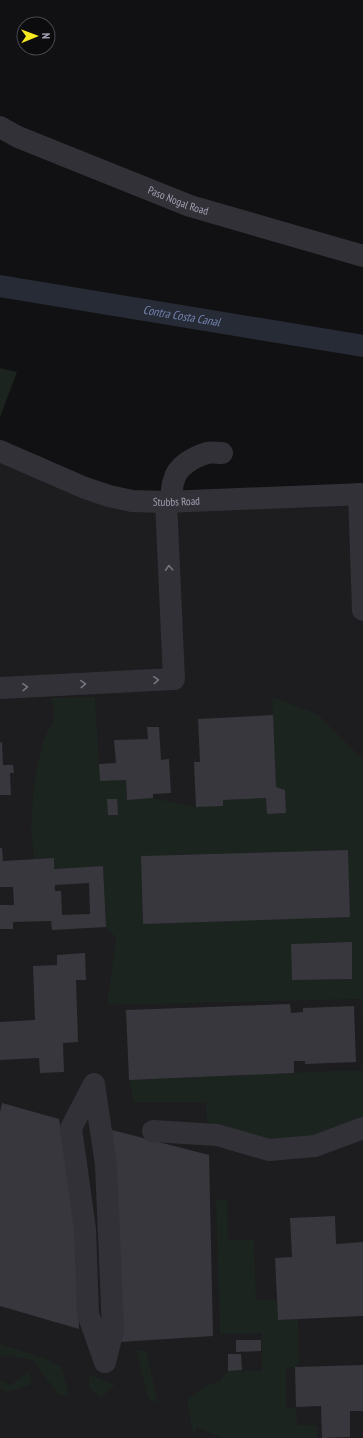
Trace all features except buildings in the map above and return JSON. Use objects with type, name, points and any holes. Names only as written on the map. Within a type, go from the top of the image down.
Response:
[{"type":"street","name":"Paso Nogal Road","points":[[0,127],[18,137],[190,206],[363,256]]},
{"type":"street","name":"Stubbs Road","points":[[0,451],[38,468],[109,496],[132,501],[361,494]]},
{"type":"street","points":[[0,688],[174,679],[169,501],[174,478],[181,468],[194,458],[208,453],[222,453]]},
{"type":"street","points":[[361,494],[363,610]]},
{"type":"street","points":[[94,1084],[106,1165],[113,1330],[105,1362],[88,1314],[86,1229],[71,1128],[94,1084]]},
{"type":"street","points":[[153,1131],[217,1135],[269,1150],[315,1146],[363,1128]]},
{"type":"street","points":[[86,1229],[108,1215]]},
{"type":"shaded area","points":[[0,368],[17,372],[0,417]]},
{"type":"shaded area","points":[[0,451],[109,496],[363,494],[363,1438],[0,1438]]},
{"type":"shaded area","points":[[95,697],[100,781],[126,780],[127,800],[153,798],[196,807],[223,806],[223,800],[266,798],[267,814],[286,813],[285,790],[276,787],[272,697],[317,714],[363,760],[363,1031],[362,999],[107,1005],[116,938],[106,927],[103,866],[54,869],[34,860],[31,830],[33,792],[38,762],[44,739],[55,714],[51,698]],"holes":[[[348,850],[350,917],[143,923],[141,856]],[[352,942],[352,979],[292,980],[291,944]]]},
{"type":"shaded area","points":[[363,1071],[363,1128],[315,1146],[217,1135],[207,1120],[206,1102],[134,1102],[129,1080]]},
{"type":"shaded area","points":[[227,1199],[228,1240],[254,1240],[256,1300],[277,1300],[278,1320],[298,1319],[299,1361],[295,1367],[286,1368],[286,1408],[296,1407],[297,1425],[318,1425],[317,1438],[221,1438],[197,1427],[194,1438],[187,1400],[206,1385],[219,1382],[228,1371],[262,1371],[262,1333],[220,1334],[216,1200]]},
{"type":"shaded area","points":[[0,1344],[45,1358],[62,1368],[69,1395],[59,1395],[32,1360],[0,1355]]},
{"type":"shaded area","points":[[146,1350],[158,1403],[148,1399],[136,1351]]},
{"type":"shaded area","points":[[29,1371],[32,1384],[6,1392],[0,1388],[0,1380],[11,1385]]},
{"type":"shaded area","points":[[89,1374],[115,1385],[101,1398],[89,1388]]},
{"type":"waterway","name":"Contra Costa Canal","points":[[0,286],[363,346]]}]
